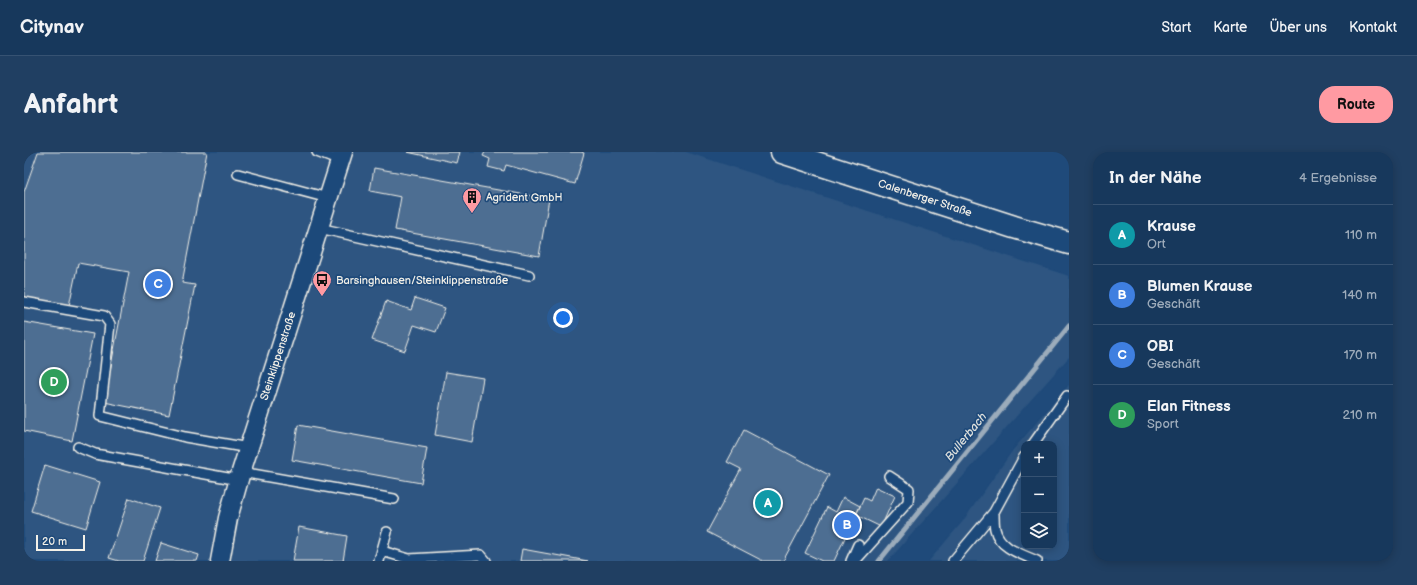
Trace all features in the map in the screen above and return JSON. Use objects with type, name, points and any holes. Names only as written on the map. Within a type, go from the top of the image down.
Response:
[{"type":"main road","name":"Calenberger Straße","points":[[782,152],[1014,227],[1069,243]]},
{"type":"street","name":"Steinklippenstraße","points":[[220,561],[228,518],[240,476],[342,156]]},
{"type":"lane","points":[[317,152],[342,156]]},
{"type":"lane","points":[[238,174],[328,198]]},
{"type":"lane","points":[[319,228],[529,275]]},
{"type":"lane","points":[[24,302],[104,316],[110,324],[100,416],[185,437],[249,448]]},
{"type":"lane","points":[[1035,441],[1068,396]]},
{"type":"lane","points":[[78,447],[95,454],[394,499]]},
{"type":"lane","points":[[953,561],[994,512],[1021,462]]},
{"type":"lane","points":[[855,561],[908,502],[909,489],[889,476]]},
{"type":"lane","points":[[994,512],[995,529],[1007,548],[1037,561]]},
{"type":"lane","points":[[378,561],[386,532]]},
{"type":"lane","points":[[851,561],[858,545]]},
{"type":"lane","points":[[382,551],[409,560],[481,555],[486,561]]},
{"type":"shaded area","points":[[24,152],[686,152],[1069,276],[1069,357],[888,561],[24,561]]},
{"type":"shaded area","points":[[1069,385],[1069,561],[929,561],[963,521],[1013,450]]},
{"type":"building","points":[[38,152],[207,152],[182,283],[195,285],[169,415],[104,402],[129,272],[78,263],[69,306],[24,297],[24,192]]},
{"type":"building","points":[[407,152],[460,152],[457,163]]},
{"type":"building","points":[[485,152],[584,153],[575,184],[506,165],[504,171],[488,167],[490,159],[483,156]]},
{"type":"building","name":"Agrident GmbH","points":[[374,168],[549,199],[539,256],[395,230],[401,197],[370,191]]},
{"type":"building","points":[[415,298],[445,308],[436,332],[414,325],[405,351],[372,340],[386,301],[411,310]]},
{"type":"building","points":[[24,322],[93,334],[72,441],[24,431]]},
{"type":"building","points":[[446,372],[483,378],[472,442],[435,435]]},
{"type":"building","points":[[298,425],[427,448],[421,483],[292,460]]},
{"type":"building","points":[[744,430],[829,475],[783,561],[763,561],[707,532],[741,469],[727,462]]},
{"type":"building","points":[[45,465],[100,482],[86,528],[31,511]]},
{"type":"building","points":[[876,487],[895,496],[881,527],[856,515],[864,498],[870,501]]},
{"type":"building","points":[[843,497],[860,506],[834,561],[822,561],[805,553],[827,507],[836,512]]},
{"type":"building","points":[[129,498],[160,508],[143,561],[119,561],[109,558]]},
{"type":"building","points":[[299,527],[347,536],[343,561],[293,561]]},
{"type":"building","points":[[161,543],[199,555],[197,561],[155,561]]},
{"type":"building","points":[[522,549],[588,561],[520,561]]},
{"type":"waterway","name":"Bullerbach","points":[[879,561],[1069,326]]},
{"type":"place","name":"Agrident GmbH","points":[[472,214]]},
{"type":"place","name":"OBI","points":[[158,284]]},
{"type":"place","name":"Barsinghausen/Steinklippenstraße","points":[[322,297]]},
{"type":"place","name":"Elan Fitness","points":[[54,382]]},
{"type":"place","name":"Krause","points":[[768,503]]},
{"type":"place","name":"Blumen Krause","points":[[847,525]]}]
